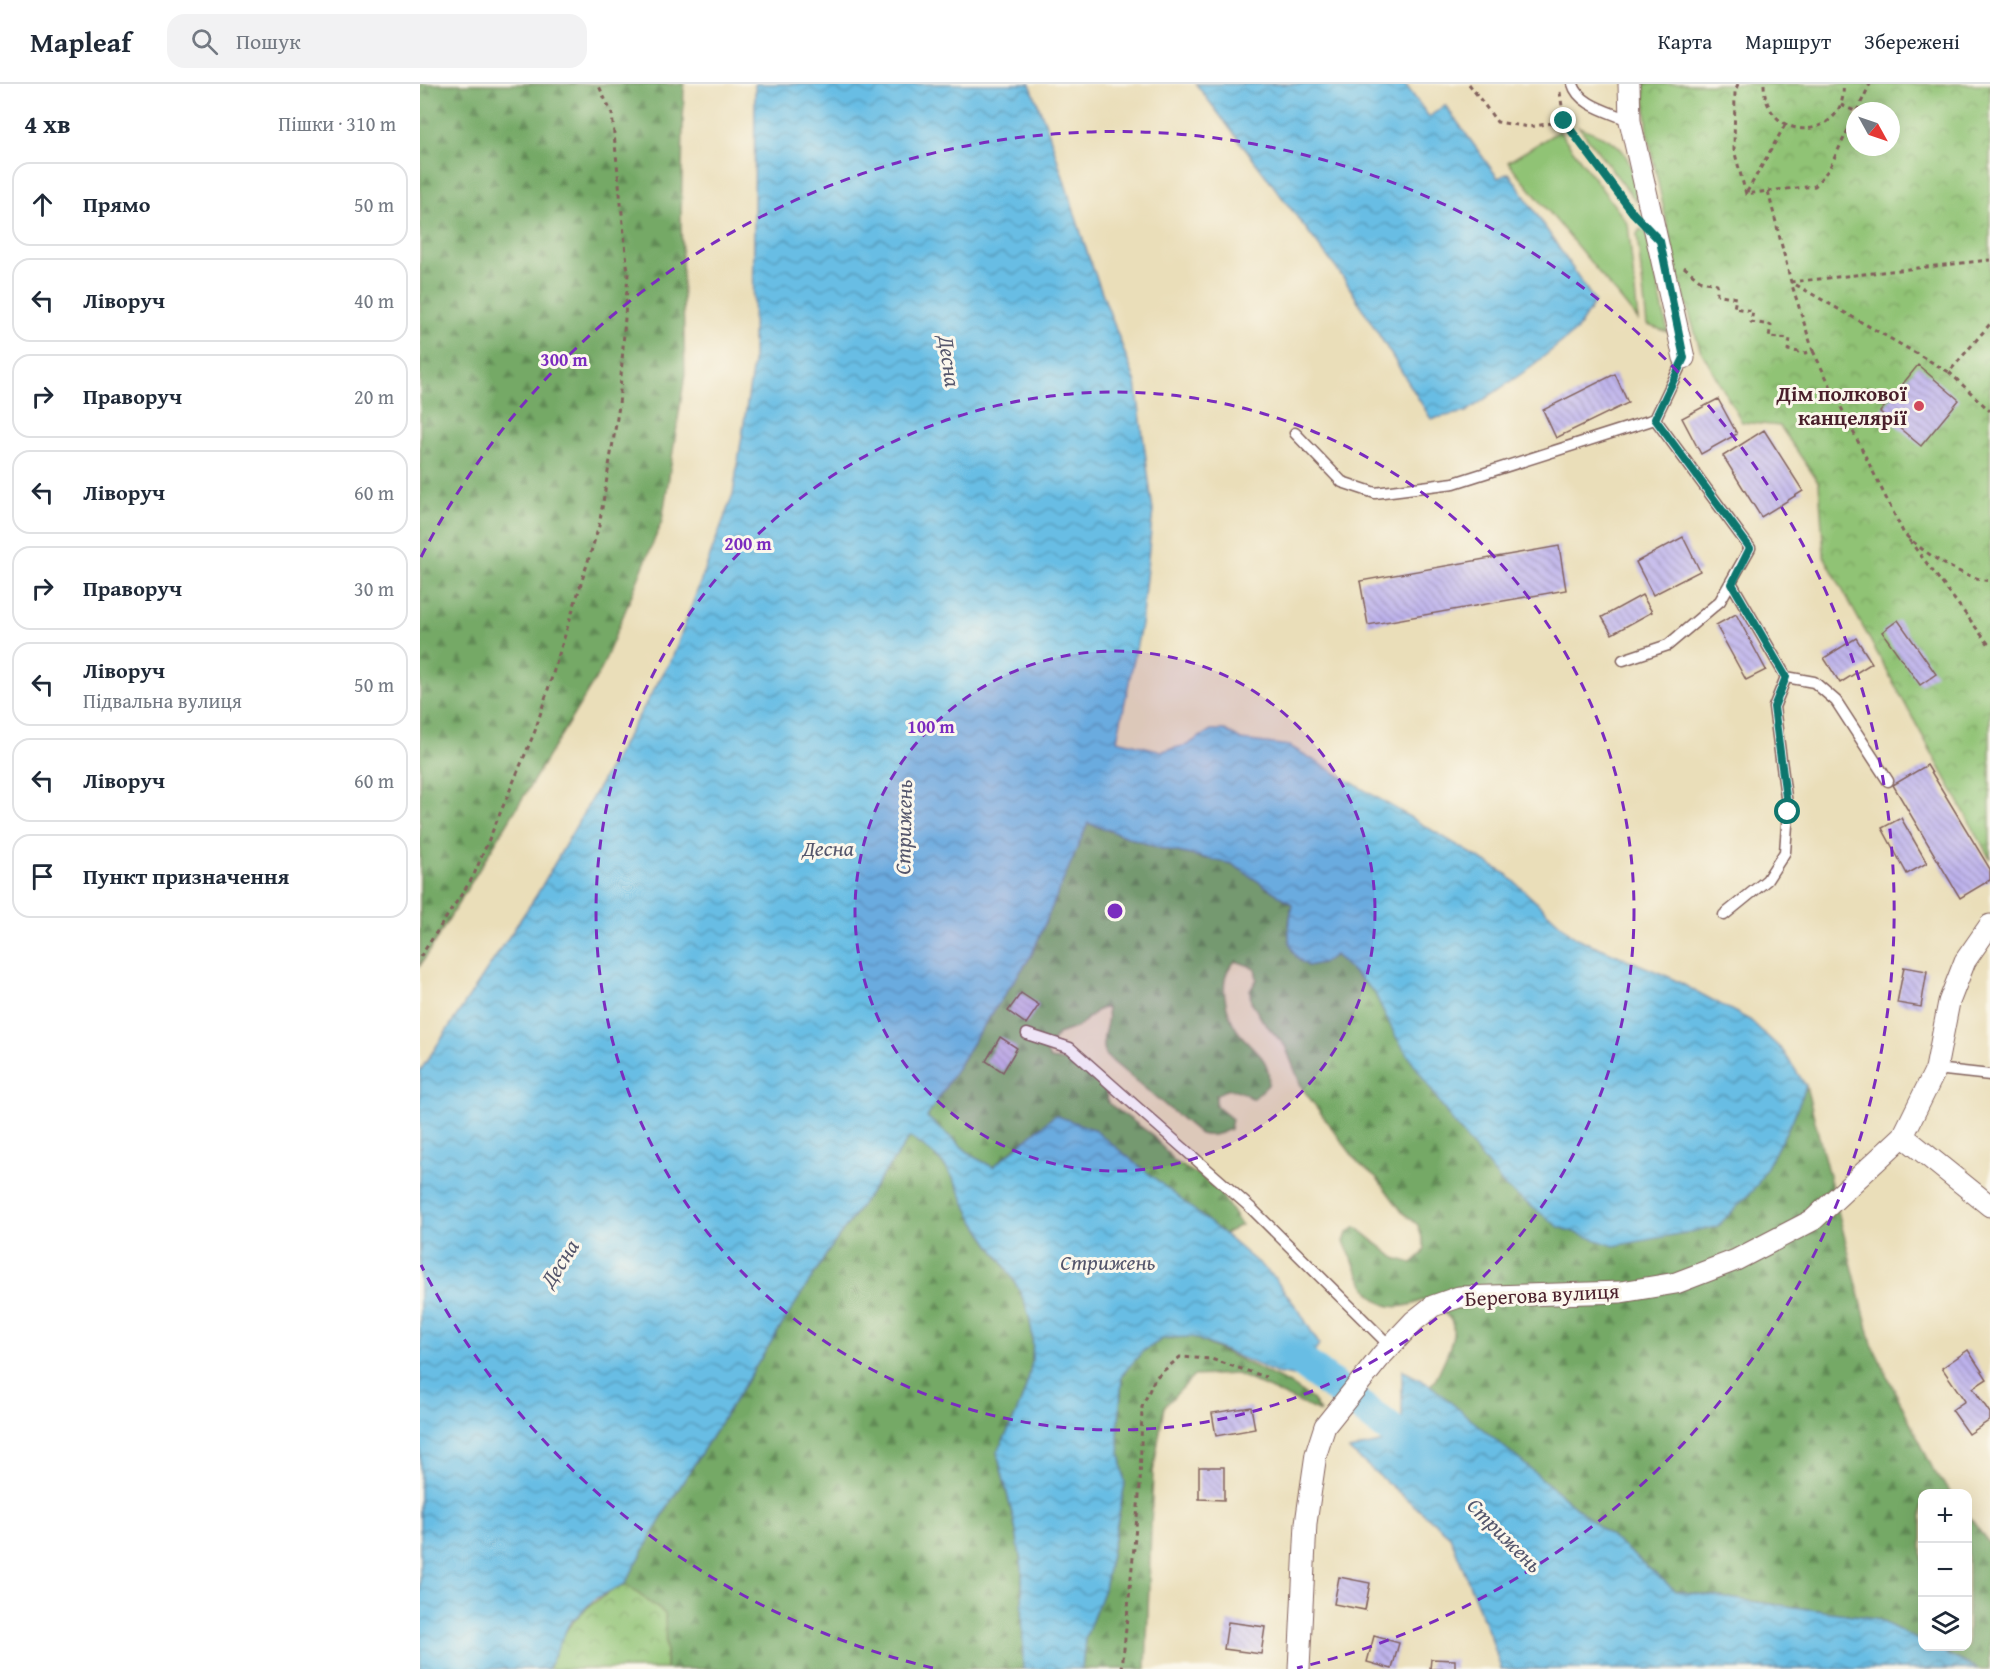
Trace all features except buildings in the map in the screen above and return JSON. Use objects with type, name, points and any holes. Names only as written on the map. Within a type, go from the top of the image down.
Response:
[{"type":"street","points":[[1629,84],[1630,121],[1660,241],[1684,358]]},
{"type":"street","points":[[1990,925],[1965,961],[1949,1002],[1936,1069],[1903,1136],[1990,1206]]},
{"type":"street","name":"Берегова вулиця","points":[[1299,1669],[1306,1523],[1316,1454],[1325,1426],[1386,1351],[1414,1321],[1433,1306],[1459,1298],[1620,1292],[1676,1283],[1736,1260],[1812,1220],[1903,1136]]},
{"type":"lane","points":[[1573,84],[1575,91],[1584,100],[1630,121]]},
{"type":"lane","points":[[1295,433],[1342,482],[1375,493],[1454,483],[1655,419],[1684,358]]},
{"type":"lane","points":[[1623,660],[1668,645],[1720,601],[1732,584],[1750,548],[1655,419]]},
{"type":"lane","points":[[1732,584],[1786,677],[1814,682],[1836,701],[1888,781]]},
{"type":"lane","points":[[1724,915],[1767,880],[1785,852],[1788,812],[1774,707],[1786,677]]},
{"type":"lane","points":[[1027,1034],[1070,1048],[1252,1209],[1386,1351]]},
{"type":"lane","points":[[1936,1069],[1990,1076]]},
{"type":"path","points":[[420,957],[473,878],[535,731],[599,526],[619,406],[628,273],[612,114],[598,84]]},
{"type":"path","points":[[1469,84],[1497,122],[1529,127],[1564,121]]},
{"type":"path","points":[[1559,84],[1564,121],[1633,213]]},
{"type":"path","points":[[1738,84],[1735,91],[1734,150],[1746,194]]},
{"type":"path","points":[[1764,84],[1764,97],[1769,109],[1785,124],[1800,129],[1824,124],[1841,105],[1843,84]]},
{"type":"path","points":[[1861,102],[1870,84]]},
{"type":"path","points":[[1841,105],[1846,107]]},
{"type":"path","points":[[1746,194],[1785,124]]},
{"type":"path","points":[[1746,194],[1815,186],[1829,169],[1846,133]]},
{"type":"path","points":[[1768,191],[1791,282],[1813,351],[1904,534],[1990,646]]},
{"type":"path","points":[[1660,241],[1677,262],[1701,281],[1717,284],[1717,294],[1736,298],[1734,308],[1753,311],[1751,321],[1771,325],[1769,337],[1790,339],[1788,350],[1805,353],[1813,351]]},
{"type":"path","points":[[1791,282],[1990,260]]},
{"type":"path","points":[[1791,282],[1949,372],[1990,411]]},
{"type":"path","points":[[1949,372],[1990,324]]},
{"type":"path","points":[[1904,534],[1928,555],[1956,570],[1990,581]]},
{"type":"path","points":[[1122,1669],[1140,1486],[1142,1407],[1155,1378],[1180,1357],[1211,1359],[1266,1377]]},
{"type":"green space","points":[[420,84],[684,84],[681,221],[685,375],[662,521],[601,670],[420,966]]},
{"type":"green space","points":[[1644,84],[1990,84],[1990,859],[1824,556],[1819,483],[1780,426],[1742,422],[1700,349],[1679,280],[1648,135]]},
{"type":"green space","points":[[1579,127],[1609,140],[1622,150],[1631,166],[1637,193],[1636,201]]},
{"type":"green space","points":[[1559,131],[1628,224],[1638,320],[1508,162]]},
{"type":"green space","points":[[1640,229],[1646,232],[1668,332],[1647,325],[1637,234]]},
{"type":"green space","points":[[1087,823],[1159,848],[1232,864],[1292,904],[1289,925],[1325,962],[1335,955],[1374,992],[1396,1037],[1450,1118],[1505,1187],[1756,1187],[1793,1119],[1806,1086],[1872,1344],[1934,1471],[1948,1489],[1918,1489],[1918,1640],[1875,1618],[1676,1591],[1430,1385],[1435,1381],[1452,1341],[1453,1325],[1450,1319],[1423,1300],[1405,1306],[1391,1306],[1380,1302],[1364,1283],[1344,1242],[1347,1233],[1356,1227],[1395,1258],[1412,1263],[1425,1248],[1418,1225],[1402,1212],[1377,1178],[1358,1163],[1302,1088],[1285,1046],[1262,1020],[1251,1001],[1250,991],[1257,979],[1255,968],[1236,961],[1226,976],[1225,997],[1235,1027],[1265,1062],[1269,1076],[1268,1085],[1253,1099],[1231,1089],[1216,1095],[1216,1106],[1232,1119],[1230,1129],[1212,1135],[1200,1134],[1106,1056],[1103,1041],[1107,1019],[1106,1007],[1096,1011],[1078,1027],[1058,1034],[1046,1050],[1050,1059],[1080,1063],[1104,1082],[1108,1103],[1151,1134],[1175,1162],[1202,1177],[1218,1190],[1241,1225],[1224,1234],[1182,1201],[1019,1144],[993,1167],[974,1157],[927,1117],[978,1034],[1031,956]]},
{"type":"green space","points":[[910,1137],[934,1155],[949,1172],[970,1214],[1015,1283],[1028,1313],[1032,1334],[1030,1374],[1016,1413],[997,1452],[1015,1526],[1022,1567],[1023,1669],[666,1669],[665,1614],[625,1584],[671,1501],[828,1252]]},
{"type":"green space","points":[[1193,1337],[1288,1383],[1312,1399],[1320,1412],[1237,1374],[1194,1376],[1164,1407],[1153,1473],[1146,1669],[1082,1669],[1085,1639],[1104,1589],[1125,1485],[1118,1438],[1122,1375],[1142,1352],[1164,1338]]},
{"type":"green space","points":[[1972,1520],[1990,1545],[1990,1669],[1978,1669],[1940,1651],[1972,1651]]},
{"type":"green space","points":[[625,1584],[665,1614],[666,1669],[548,1669],[560,1640],[577,1618],[598,1599]]},
{"type":"water","name":"Десна","points":[[755,84],[1030,84],[1047,127],[1088,255],[1136,383],[1153,511],[1141,625],[1117,740],[1162,751],[1187,745],[1211,730],[1225,730],[1241,740],[1290,746],[1506,874],[1574,937],[1669,977],[1750,1020],[1783,1051],[1806,1086],[1793,1119],[1756,1187],[1717,1227],[1614,1246],[1559,1227],[1505,1187],[1450,1118],[1396,1037],[1374,992],[1335,955],[1325,962],[1308,966],[1294,954],[1289,939],[1292,904],[1232,864],[1159,848],[1088,823],[1031,956],[978,1034],[927,1117],[974,1157],[993,1167],[1055,1115],[1093,1129],[1273,1276],[1300,1312],[1319,1344],[1307,1365],[1294,1376],[1276,1373],[1193,1337],[1164,1338],[1142,1352],[1122,1375],[1118,1438],[1125,1484],[1104,1589],[1085,1639],[1082,1669],[1023,1669],[1022,1567],[1015,1526],[997,1452],[1016,1413],[1030,1374],[1032,1334],[1028,1313],[1015,1283],[973,1219],[949,1172],[934,1155],[910,1137],[828,1252],[671,1501],[625,1584],[596,1598],[569,1624],[548,1669],[420,1669],[420,1071],[536,896],[673,656],[733,494],[753,364]]},
{"type":"water","points":[[1196,84],[1405,84],[1429,117],[1445,105],[1498,178],[1509,173],[1595,302],[1576,331],[1524,372],[1466,412],[1431,419],[1345,280]]},
{"type":"water","name":"Стрижень","points":[[1402,1370],[1430,1385],[1676,1591],[1875,1618],[1918,1640],[1918,1651],[1940,1651],[1978,1669],[1501,1669],[1450,1536],[1349,1450],[1402,1438]]},
{"type":"waterway","name":"Стрижень","points":[[1273,1340],[1402,1438],[1434,1466]]},
{"type":"place","name":"Дім полкової канцелярії","points":[[1919,406]]},
{"type":"route","points":[[1564,121],[1633,213],[1660,241],[1684,358],[1655,419],[1750,548],[1732,584],[1786,677],[1774,707],[1788,812]]}]
